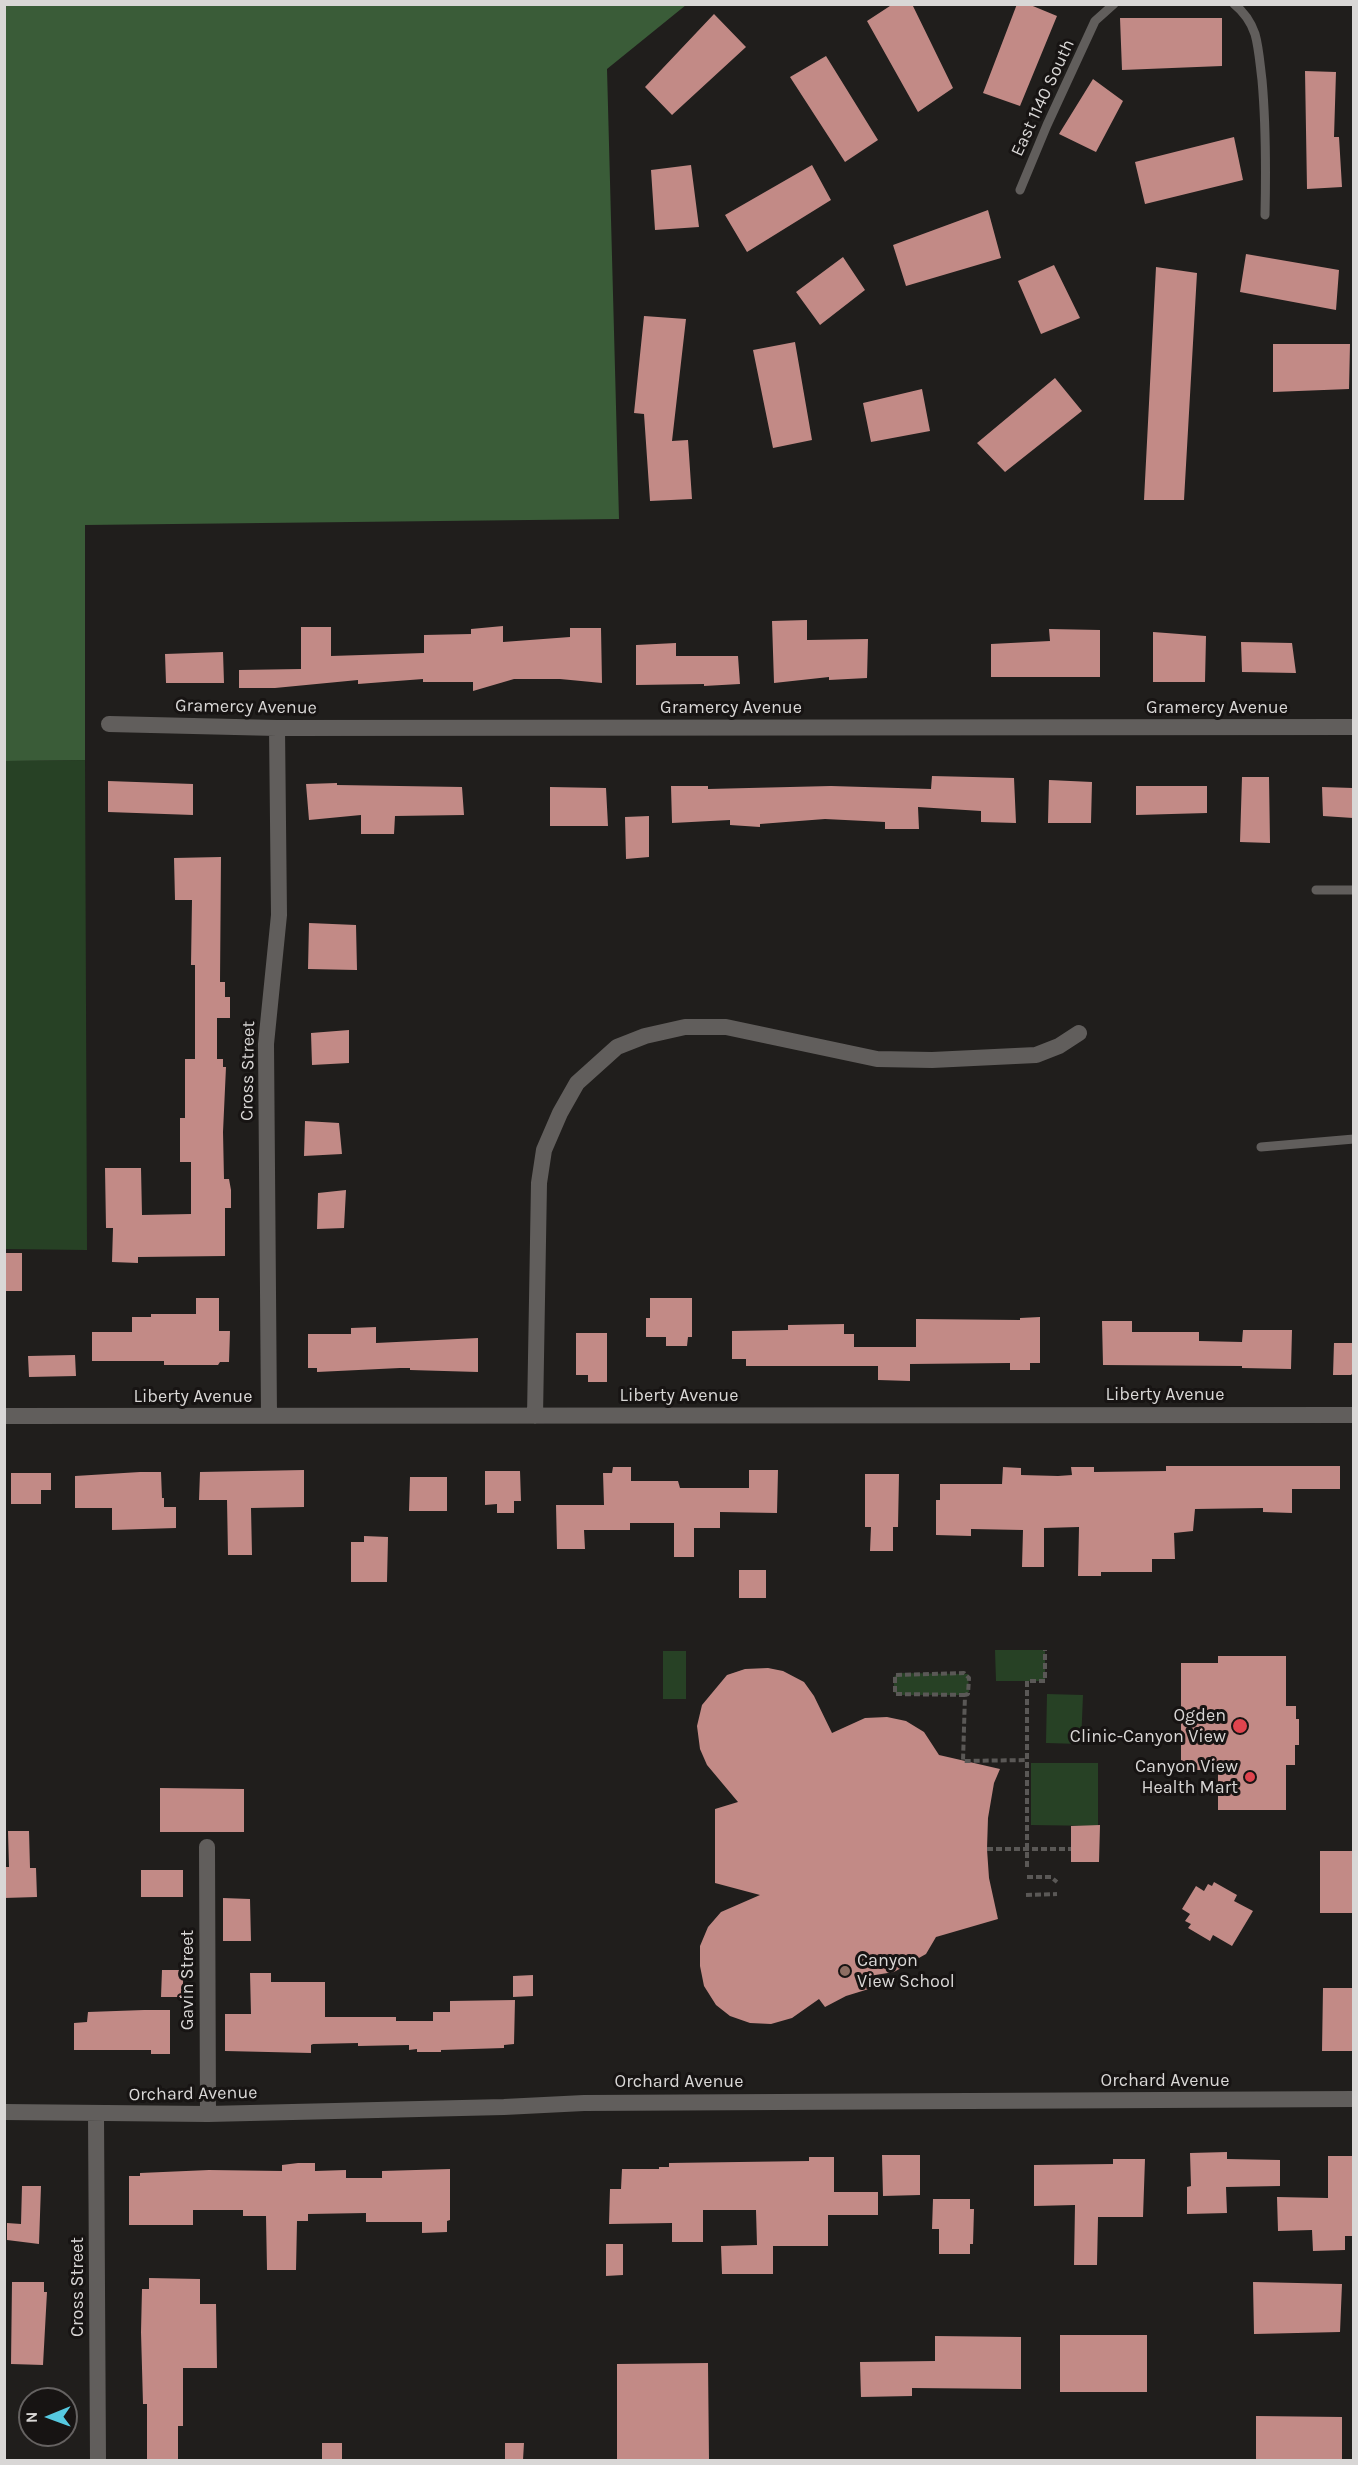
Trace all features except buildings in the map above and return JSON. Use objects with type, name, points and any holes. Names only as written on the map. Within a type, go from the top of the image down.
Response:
[{"type":"street","name":"Gramercy Avenue","points":[[109,724],[277,728],[1353,727]]},
{"type":"street","name":"Cross Street","points":[[269,1416],[266,1044],[279,915],[277,728]]},
{"type":"street","points":[[536,1416],[539,1183],[544,1150],[560,1113],[578,1083],[617,1047],[645,1036],[685,1027],[726,1027],[877,1059],[989,1059],[1036,1054],[1059,1046],[1078,1033]]},
{"type":"street","name":"Liberty Avenue","points":[[4,1416],[1353,1415]]},
{"type":"street","name":"Gavin Street","points":[[207,1847],[208,2114]]},
{"type":"street","name":"Orchard Avenue","points":[[4,2112],[208,2114],[584,2103],[1353,2099]]},
{"type":"street","name":"Cross Street","points":[[96,2114],[98,2460]]},
{"type":"lane","name":"East 1140 South","points":[[1020,190],[1095,21],[1114,4]]},
{"type":"lane","points":[[1234,4],[1242,10],[1256,36],[1264,103],[1265,215]]},
{"type":"lane","points":[[1316,891],[1353,890]]},
{"type":"lane","points":[[1261,1147],[1353,1139]]},
{"type":"path","points":[[1027,1867],[1027,1681],[1045,1681],[1045,1650]]},
{"type":"path","points":[[965,1695],[895,1694],[896,1675],[964,1674],[969,1678],[968,1694],[965,1695],[963,1761],[1027,1760]]},
{"type":"path","points":[[987,1850],[1071,1849]]},
{"type":"path","points":[[1027,1877],[1051,1877],[1057,1882]]},
{"type":"path","points":[[1026,1895],[1057,1894]]},
{"type":"green space","points":[[5,4],[686,5],[607,69],[619,519],[85,525],[85,760],[5,761]]},
{"type":"green space","points":[[85,760],[87,1250],[5,1249],[4,761]]},
{"type":"green space","points":[[995,1650],[1045,1650],[1045,1681],[996,1681]]},
{"type":"green space","points":[[663,1651],[686,1651],[686,1699],[663,1699]]},
{"type":"green space","points":[[898,1673],[968,1674],[969,1692],[965,1695],[898,1695],[894,1692],[894,1677]]},
{"type":"green space","points":[[1047,1694],[1083,1695],[1081,1744],[1046,1743]]},
{"type":"green space","points":[[1031,1763],[1098,1763],[1098,1826],[1031,1825]]},
{"type":"place","name":"Ogden Clinic-Canyon View","points":[[1240,1726]]},
{"type":"place","name":"Canyon View Health Mart","points":[[1250,1777]]},
{"type":"place","name":"Canyon View School","points":[[845,1971]]}]
